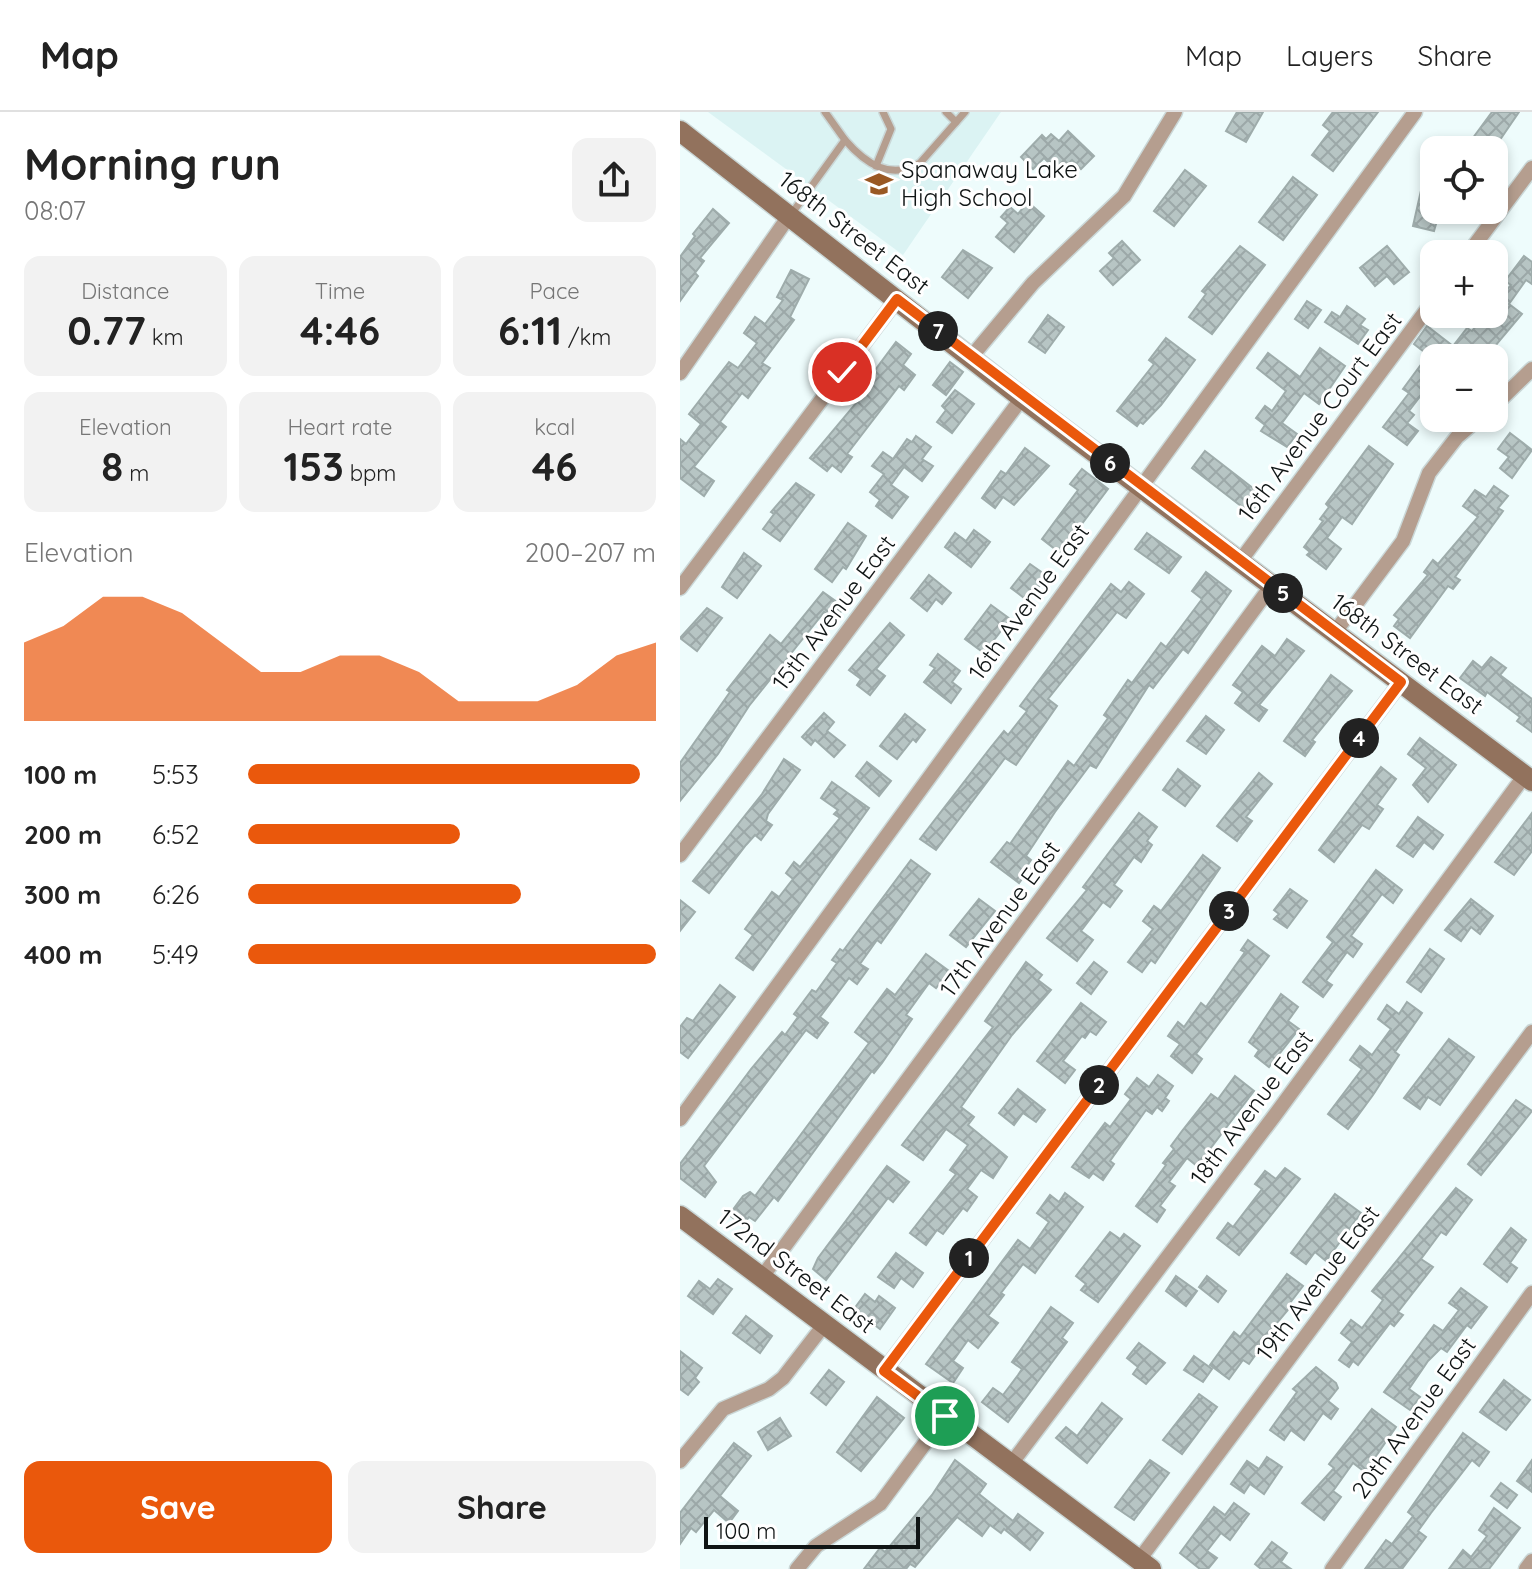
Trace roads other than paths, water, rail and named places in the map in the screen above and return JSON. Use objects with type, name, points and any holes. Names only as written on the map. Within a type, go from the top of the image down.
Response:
[{"type":"street","points":[[972,356],[1033,283],[1124,196],[1175,112]]},
{"type":"street","name":"16th Avenue East","points":[[680,1119],[1415,112]]},
{"type":"street","name":"168th Street East","points":[[680,131],[1022,398],[1528,778]]},
{"type":"street","points":[[1478,240],[1532,168]]},
{"type":"street","points":[[680,373],[789,216]]},
{"type":"street","points":[[680,588],[897,299]]},
{"type":"street","name":"16th Avenue Court East","points":[[1241,560],[1420,319]]},
{"type":"street","points":[[1508,392],[1532,369]]},
{"type":"street","name":"15th Avenue East","points":[[680,855],[1022,398]]},
{"type":"street","points":[[1335,632],[1403,541],[1429,473],[1463,432]]},
{"type":"street","name":"17th Avenue East","points":[[762,1277],[1272,585]]},
{"type":"street","points":[[884,1371],[1401,682]]},
{"type":"street","name":"18th Avenue East","points":[[1011,1464],[1528,778]]},
{"type":"street","name":"19th Avenue East","points":[[1145,1565],[1532,1032]]},
{"type":"street","name":"172nd Street East","points":[[680,1216],[1145,1565]]},
{"type":"street","name":"20th Avenue East","points":[[1332,1569],[1532,1293]]},
{"type":"street","points":[[680,1461],[723,1409],[769,1389],[783,1378],[824,1325]]},
{"type":"street","points":[[797,1569],[816,1546],[880,1504],[945,1416]]},
{"type":"street","points":[[1526,1569],[1532,1561]]},
{"type":"lane","points":[[825,112],[862,160],[886,170],[911,169],[920,163],[965,112]]},
{"type":"lane","points":[[876,166],[891,129],[883,112]]},
{"type":"lane","points":[[946,112],[956,122]]},
{"type":"lane","points":[[789,216],[845,140]]},
{"type":"place","name":"Spanaway Lake High School","points":[[879,184]]}]
